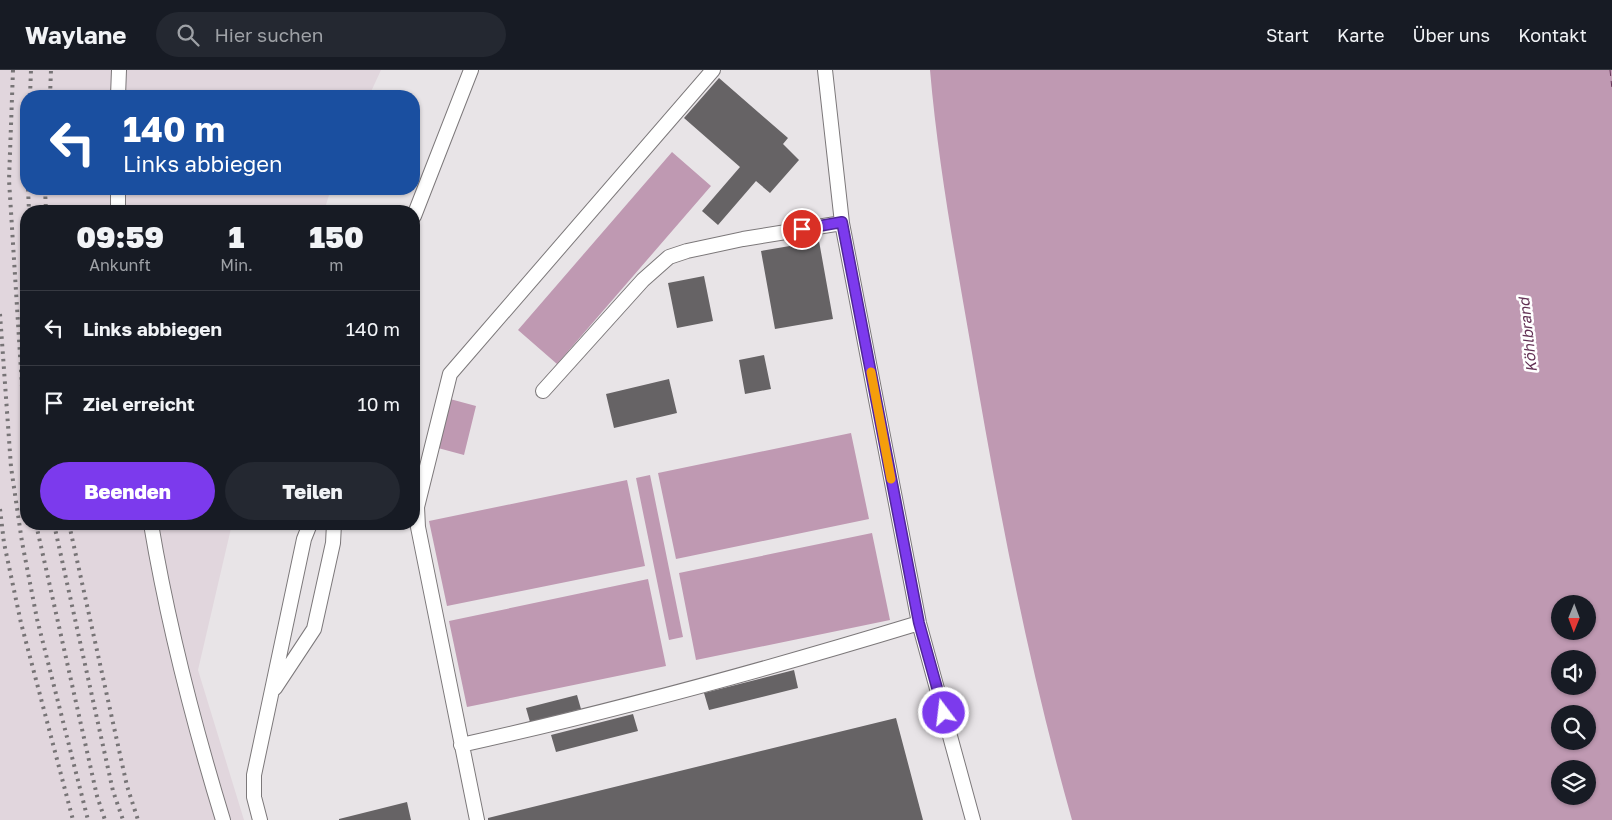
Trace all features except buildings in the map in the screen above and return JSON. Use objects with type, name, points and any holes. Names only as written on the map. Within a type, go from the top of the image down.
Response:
[{"type":"lane","points":[[118,90],[119,70]]},
{"type":"lane","points":[[418,205],[471,70]]},
{"type":"lane","points":[[420,495],[450,374],[713,70]]},
{"type":"lane","points":[[825,70],[842,222],[919,623],[973,820]]},
{"type":"lane","points":[[543,391],[638,285],[669,257],[734,240],[842,222]]},
{"type":"lane","points":[[153,530],[160,577],[178,660],[201,748],[223,820]]},
{"type":"lane","points":[[260,820],[254,797],[254,775],[304,539],[308,530]]},
{"type":"lane","points":[[270,697],[314,629],[333,543],[334,530]]},
{"type":"lane","points":[[419,530],[476,820]]},
{"type":"lane","points":[[461,745],[566,722],[797,660],[919,623]]},
{"type":"shaded area","points":[[0,70],[381,70],[372,90],[20,90],[20,195],[329,195],[326,205],[20,205],[20,530],[231,530],[198,670],[244,820],[0,820]]},
{"type":"water","name":"Köhlbrand","points":[[930,70],[1612,70],[1612,820],[1072,820],[1041,703],[1003,526],[942,174]]},
{"type":"water","points":[[672,152],[711,186],[557,364],[518,330]]},
{"type":"water","points":[[450,399],[476,406],[464,455],[438,448]]},
{"type":"water","points":[[851,433],[869,519],[676,559],[658,473]]},
{"type":"water","points":[[650,475],[683,637],[669,640],[636,478]]},
{"type":"water","points":[[627,480],[645,566],[447,606],[429,521]]},
{"type":"water","points":[[872,533],[890,620],[696,660],[679,573]]},
{"type":"water","points":[[648,579],[666,666],[467,707],[449,621]]},
{"type":"ferry route","points":[[1610,70],[1612,89]]},
{"type":"railway","points":[[13,70],[9,180],[20,355]]},
{"type":"railway","points":[[30,90],[31,70]]},
{"type":"railway","points":[[50,90],[51,70]]},
{"type":"railway","points":[[28,195],[29,205]]},
{"type":"railway","points":[[45,195],[46,205]]},
{"type":"railway","points":[[0,314],[11,467],[20,528]]},
{"type":"railway","points":[[0,509],[4,543],[21,623],[73,820]]},
{"type":"railway","points":[[20,530],[37,619],[88,820]]},
{"type":"railway","points":[[37,530],[97,796],[105,820]]},
{"type":"railway","points":[[55,530],[113,791],[123,820]]},
{"type":"railway","points":[[70,530],[127,786],[138,820]]},
{"type":"slow traffic","points":[[871,372],[891,479]]},
{"type":"route","points":[[802,229],[842,222],[919,623],[944,713]]}]
